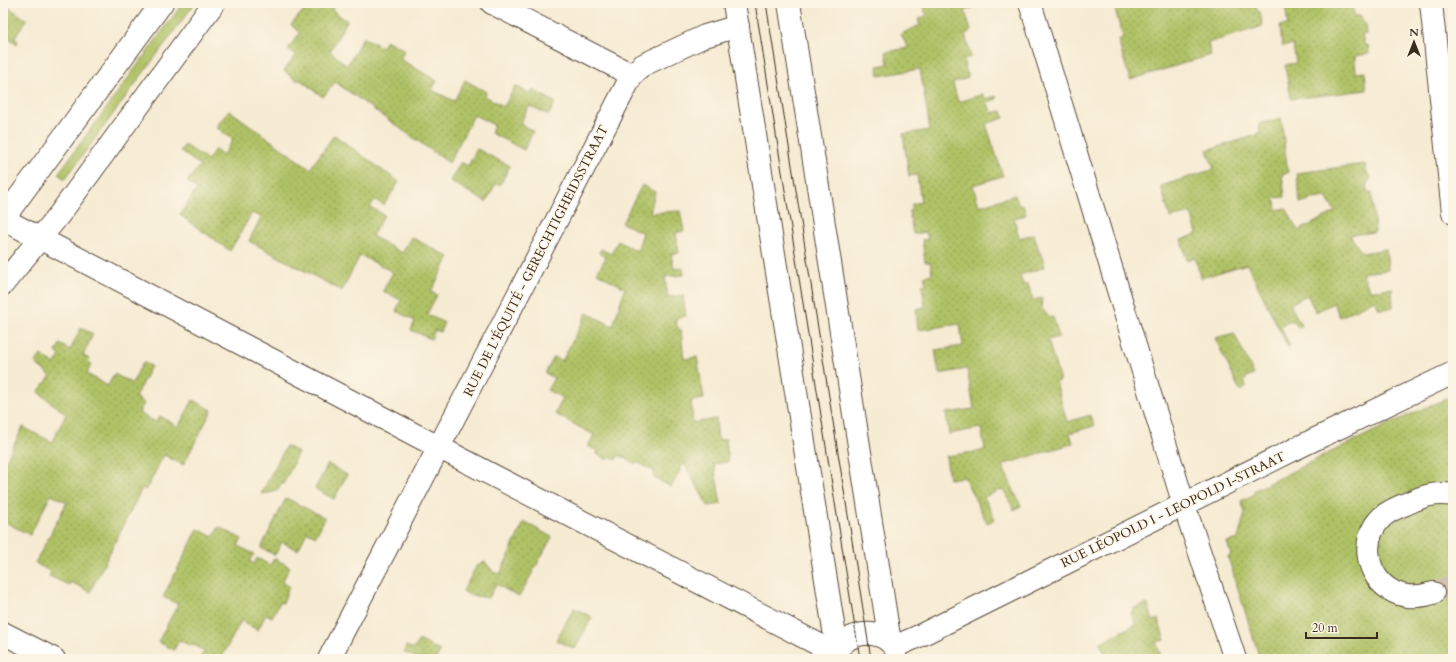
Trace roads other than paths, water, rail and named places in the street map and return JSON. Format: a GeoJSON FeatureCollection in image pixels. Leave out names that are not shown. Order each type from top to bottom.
{"type":"FeatureCollection","features":[{"type":"Feature","properties":{"kind":"street"},"geometry":{"type":"LineString","coordinates":[[162,3],[3,219],[439,448],[836,653]]}},
{"type":"Feature","properties":{"kind":"street"},"geometry":{"type":"LineString","coordinates":[[3,284],[59,215],[214,3]]}},
{"type":"Feature","properties":{"kind":"street"},"geometry":{"type":"LineString","coordinates":[[492,3],[632,75],[643,65],[705,36],[738,26]]}},
{"type":"Feature","properties":{"kind":"street"},"geometry":{"type":"LineString","coordinates":[[734,3],[834,630],[836,653]]}},
{"type":"Feature","properties":{"kind":"street"},"geometry":{"type":"LineString","coordinates":[[789,3],[894,649]]}},
{"type":"Feature","properties":{"kind":"street"},"geometry":{"type":"LineString","coordinates":[[1030,3],[1184,505],[1235,659]]}},
{"type":"Feature","properties":{"kind":"street"},"geometry":{"type":"LineString","coordinates":[[1430,3],[1453,213]]}},
{"type":"Feature","properties":{"kind":"street","name":"RUE DE L'ÉQUITÉ - GERECHTIGHEIDSSTRAAT"},"geometry":{"type":"LineString","coordinates":[[329,659],[632,75]]}},
{"type":"Feature","properties":{"kind":"street","name":"RUE LÉOPOLD I - LEOPOLD I-STRAAT"},"geometry":{"type":"LineString","coordinates":[[894,649],[1453,373]]}},
{"type":"Feature","properties":{"kind":"street"},"geometry":{"type":"LineString","coordinates":[[1433,593],[1424,596],[1409,596],[1395,592],[1382,584],[1373,572],[1369,558],[1369,543],[1373,529],[1382,517],[1395,509],[1423,496],[1439,493],[1453,495]]}},
{"type":"Feature","properties":{"kind":"street"},"geometry":{"type":"LineString","coordinates":[[3,633],[54,659]]}},
{"type":"Feature","properties":{"kind":"street"},"geometry":{"type":"LineString","coordinates":[[836,653],[847,639],[867,633],[879,635],[894,649]]}},
{"type":"Feature","properties":{"kind":"tunnel"},"geometry":{"type":"LineString","coordinates":[[1433,593],[1453,585]]}},
{"type":"Feature","properties":{"kind":"tram line"},"geometry":{"type":"LineString","coordinates":[[755,3],[860,659]]}},
{"type":"Feature","properties":{"kind":"tram line"},"geometry":{"type":"LineString","coordinates":[[766,3],[871,659]]}}]}
